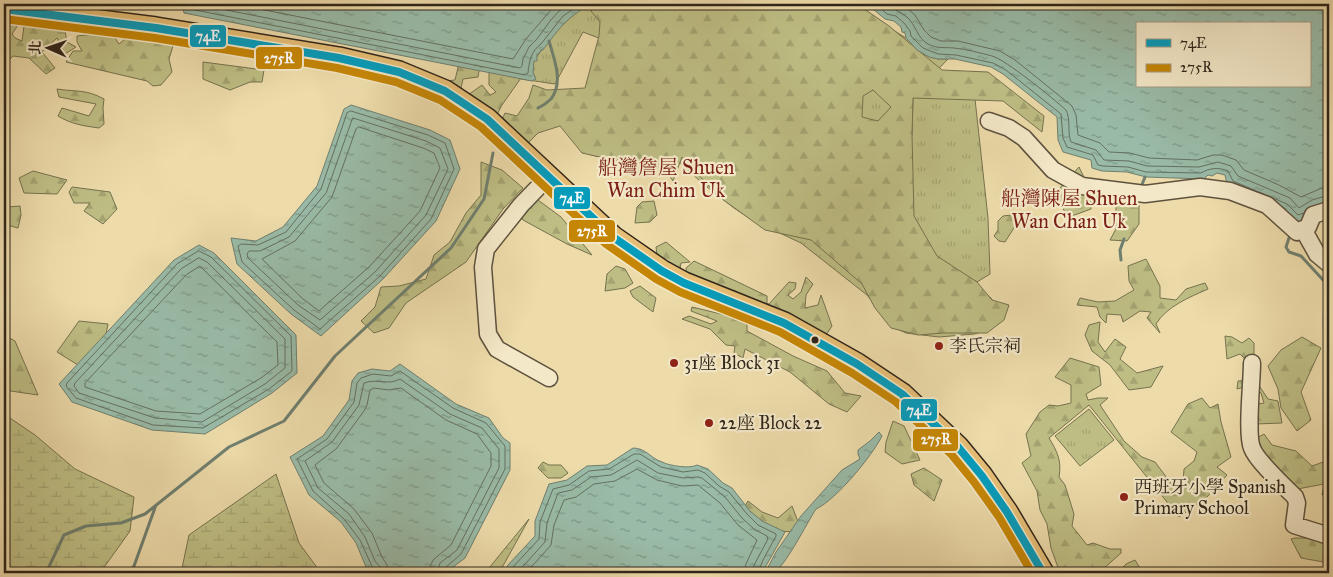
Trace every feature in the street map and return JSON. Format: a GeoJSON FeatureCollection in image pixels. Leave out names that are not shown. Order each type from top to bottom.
{"type":"FeatureCollection","features":[{"type":"Feature","properties":{"kind":"main road"},"geometry":{"type":"LineString","coordinates":[[4,10],[70,10],[156,28],[339,58],[399,72],[445,91],[487,118],[613,237],[662,271],[684,283],[784,323],[857,364],[902,394],[958,447],[982,476],[1007,512],[1043,573]]}},
{"type":"Feature","properties":{"kind":"street"},"geometry":{"type":"LineString","coordinates":[[990,121],[1009,128],[1024,138],[1053,170],[1082,186],[1144,194],[1200,187],[1230,191],[1267,205],[1295,228],[1317,254],[1329,264]]}},
{"type":"Feature","properties":{"kind":"street"},"geometry":{"type":"LineString","coordinates":[[549,176],[486,248],[483,267],[488,334],[492,342],[497,349],[549,378]]}},
{"type":"Feature","properties":{"kind":"street"},"geometry":{"type":"LineString","coordinates":[[1295,228],[1308,227],[1313,216],[1329,210]]}},
{"type":"Feature","properties":{"kind":"street"},"geometry":{"type":"LineString","coordinates":[[1252,363],[1250,430],[1252,450],[1295,497],[1297,503],[1294,525],[1329,536]]}},
{"type":"Feature","properties":{"kind":"green space"},"geometry":{"type":"Polygon","coordinates":[[[574,4],[851,4],[906,38],[920,52],[938,59],[948,59],[901,108],[912,135],[913,97],[975,99],[988,218],[990,274],[977,282],[955,269],[991,298],[995,305],[988,330],[974,334],[939,337],[906,333],[893,327],[867,295],[801,243],[752,220],[734,208],[702,183],[675,158],[611,159],[591,155],[587,150],[584,95],[604,40],[583,32],[555,84],[521,79],[574,4]]]}},
{"type":"Feature","properties":{"kind":"green space"},"geometry":{"type":"Polygon","coordinates":[[[593,4],[857,4],[889,26],[942,70],[988,72],[1044,116],[1042,132],[1003,101],[913,98],[914,216],[937,256],[977,282],[992,300],[1009,305],[1004,320],[987,333],[918,335],[891,328],[875,308],[862,284],[811,240],[765,230],[718,196],[682,157],[673,181],[664,168],[582,153],[560,126],[538,133],[523,148],[497,131],[505,113],[517,116],[529,98],[533,85],[547,90],[585,88],[599,36],[600,22],[591,11],[593,4]],[[873,90],[863,96],[862,117],[878,121],[891,107],[873,90]]]}},
{"type":"Feature","properties":{"kind":"green space"},"geometry":{"type":"Polygon","coordinates":[[[4,24],[18,25],[12,34],[15,38],[22,41],[24,26],[65,31],[67,42],[76,47],[65,54],[57,38],[42,52],[55,68],[46,74],[29,58],[13,56],[6,63],[4,62],[4,24]]]}},
{"type":"Feature","properties":{"kind":"green space"},"geometry":{"type":"Polygon","coordinates":[[[111,32],[119,44],[130,35],[173,46],[169,59],[172,72],[161,85],[153,86],[147,81],[66,62],[73,51],[82,51],[77,42],[77,36],[111,32]]]}},
{"type":"Feature","properties":{"kind":"green space"},"geometry":{"type":"Polygon","coordinates":[[[203,62],[264,70],[262,82],[250,82],[230,90],[203,79],[203,62]]]}},
{"type":"Feature","properties":{"kind":"green space"},"geometry":{"type":"Polygon","coordinates":[[[459,63],[480,65],[478,77],[463,79],[461,88],[468,95],[482,85],[490,95],[496,92],[489,85],[489,71],[521,78],[502,105],[491,126],[474,126],[450,107],[446,81],[455,80],[459,63]]]}},
{"type":"Feature","properties":{"kind":"green space"},"geometry":{"type":"Polygon","coordinates":[[[57,89],[86,92],[104,99],[104,124],[99,128],[73,123],[58,116],[62,108],[89,116],[96,104],[59,97],[57,89]]]}},
{"type":"Feature","properties":{"kind":"green space"},"geometry":{"type":"Polygon","coordinates":[[[481,162],[502,170],[523,188],[503,209],[466,262],[406,303],[389,328],[374,333],[361,321],[375,307],[381,287],[399,286],[426,279],[434,255],[450,242],[466,213],[481,195],[481,162]]]}},
{"type":"Feature","properties":{"kind":"green space"},"geometry":{"type":"Polygon","coordinates":[[[1079,167],[1091,192],[1091,209],[1069,217],[1055,198],[1060,188],[1079,167]]]}},
{"type":"Feature","properties":{"kind":"green space"},"geometry":{"type":"Polygon","coordinates":[[[33,171],[67,180],[57,194],[24,193],[19,178],[33,171]]]}},
{"type":"Feature","properties":{"kind":"green space"},"geometry":{"type":"Polygon","coordinates":[[[72,187],[110,192],[117,209],[103,224],[84,211],[90,203],[74,203],[69,192],[72,187]]]}},
{"type":"Feature","properties":{"kind":"green space"},"geometry":{"type":"Polygon","coordinates":[[[1116,198],[1139,205],[1139,224],[1127,241],[1110,240],[1116,229],[1116,198]]]}},
{"type":"Feature","properties":{"kind":"green space"},"geometry":{"type":"Polygon","coordinates":[[[538,200],[561,217],[592,255],[523,220],[521,215],[538,200]]]}},
{"type":"Feature","properties":{"kind":"green space"},"geometry":{"type":"Polygon","coordinates":[[[654,201],[657,215],[650,222],[635,223],[637,207],[642,202],[654,201]]]}},
{"type":"Feature","properties":{"kind":"green space"},"geometry":{"type":"Polygon","coordinates":[[[20,206],[21,215],[18,228],[4,224],[4,214],[7,207],[20,206]]]}},
{"type":"Feature","properties":{"kind":"green space"},"geometry":{"type":"Polygon","coordinates":[[[1011,215],[1019,220],[1005,242],[999,241],[994,236],[998,230],[998,221],[1003,216],[1011,215]]]}},
{"type":"Feature","properties":{"kind":"green space"},"geometry":{"type":"Polygon","coordinates":[[[666,242],[690,262],[681,263],[678,280],[658,264],[656,247],[666,242]]]}},
{"type":"Feature","properties":{"kind":"green space"},"geometry":{"type":"Polygon","coordinates":[[[1146,259],[1160,286],[1160,298],[1176,300],[1186,289],[1205,283],[1208,289],[1179,303],[1166,312],[1156,324],[1160,333],[1147,318],[1151,312],[1140,311],[1123,322],[1121,315],[1107,314],[1106,323],[1100,317],[1097,307],[1077,305],[1080,298],[1098,302],[1115,301],[1134,290],[1129,281],[1128,266],[1146,259]]]}},
{"type":"Feature","properties":{"kind":"green space"},"geometry":{"type":"Polygon","coordinates":[[[694,261],[767,296],[767,304],[789,282],[796,283],[795,289],[788,295],[793,299],[801,292],[806,277],[813,284],[806,295],[805,308],[818,305],[821,295],[832,326],[826,335],[687,280],[686,268],[694,261]]]}},
{"type":"Feature","properties":{"kind":"green space"},"geometry":{"type":"Polygon","coordinates":[[[616,266],[625,269],[633,283],[625,288],[605,291],[607,274],[616,266]]]}},
{"type":"Feature","properties":{"kind":"green space"},"geometry":{"type":"Polygon","coordinates":[[[640,286],[656,298],[653,312],[633,297],[630,291],[640,286]]]}},
{"type":"Feature","properties":{"kind":"green space"},"geometry":{"type":"Polygon","coordinates":[[[692,307],[725,315],[747,324],[747,331],[793,356],[827,371],[845,393],[861,396],[847,412],[829,404],[790,372],[745,349],[743,358],[734,353],[735,346],[726,345],[710,329],[682,319],[689,316],[711,324],[717,321],[691,311],[692,307]]]}},
{"type":"Feature","properties":{"kind":"green space"},"geometry":{"type":"Polygon","coordinates":[[[79,321],[108,324],[103,350],[86,370],[57,352],[79,321]]]}},
{"type":"Feature","properties":{"kind":"green space"},"geometry":{"type":"Polygon","coordinates":[[[1100,322],[1098,342],[1105,352],[1115,339],[1126,347],[1120,359],[1137,373],[1163,366],[1151,387],[1129,390],[1110,365],[1092,351],[1085,335],[1089,325],[1100,322]]]}},
{"type":"Feature","properties":{"kind":"green space"},"geometry":{"type":"Polygon","coordinates":[[[4,335],[15,341],[38,395],[4,390],[4,335]]]}},
{"type":"Feature","properties":{"kind":"green space"},"geometry":{"type":"Polygon","coordinates":[[[1225,336],[1232,337],[1242,343],[1249,338],[1254,343],[1254,360],[1247,361],[1240,354],[1227,359],[1225,336]]]}},
{"type":"Feature","properties":{"kind":"green space"},"geometry":{"type":"Polygon","coordinates":[[[1302,337],[1321,348],[1301,392],[1311,420],[1297,431],[1281,408],[1278,389],[1268,366],[1281,350],[1302,337]]]}},
{"type":"Feature","properties":{"kind":"green space"},"geometry":{"type":"Polygon","coordinates":[[[1070,358],[1099,367],[1101,385],[1086,394],[1088,400],[1108,398],[1100,405],[1124,441],[1142,457],[1155,462],[1173,486],[1183,483],[1184,469],[1194,461],[1197,452],[1171,432],[1188,404],[1202,398],[1210,408],[1218,404],[1231,457],[1217,467],[1227,475],[1206,498],[1179,517],[1089,405],[1049,438],[1058,456],[1060,466],[1059,477],[1065,485],[1074,514],[1072,526],[1087,545],[1093,543],[1110,549],[1121,549],[1121,553],[1102,570],[1119,572],[1126,564],[1135,560],[1143,573],[1060,573],[1051,548],[1047,524],[1040,510],[1037,491],[1022,463],[1031,456],[1026,434],[1040,412],[1049,405],[1058,406],[1071,403],[1071,385],[1055,377],[1070,358]]]}},
{"type":"Feature","properties":{"kind":"green space"},"geometry":{"type":"Polygon","coordinates":[[[1250,380],[1258,384],[1268,399],[1278,401],[1282,423],[1256,424],[1251,400],[1258,404],[1264,403],[1261,393],[1252,385],[1237,389],[1238,381],[1250,380]]]}},
{"type":"Feature","properties":{"kind":"green space"},"geometry":{"type":"Polygon","coordinates":[[[1089,409],[1114,440],[1080,466],[1055,436],[1089,409]]]}},
{"type":"Feature","properties":{"kind":"green space"},"geometry":{"type":"Polygon","coordinates":[[[4,414],[35,435],[75,469],[134,497],[130,531],[100,573],[4,573],[4,414]]]}},
{"type":"Feature","properties":{"kind":"green space"},"geometry":{"type":"Polygon","coordinates":[[[893,421],[904,426],[920,460],[902,464],[885,452],[886,442],[893,421]]]}},
{"type":"Feature","properties":{"kind":"green space"},"geometry":{"type":"Polygon","coordinates":[[[1264,434],[1272,445],[1296,451],[1312,466],[1329,460],[1329,491],[1322,495],[1324,484],[1287,491],[1254,452],[1257,438],[1264,434]]]}},
{"type":"Feature","properties":{"kind":"green space"},"geometry":{"type":"Polygon","coordinates":[[[543,462],[549,465],[561,465],[568,473],[561,478],[548,478],[538,468],[543,462]]]}},
{"type":"Feature","properties":{"kind":"green space"},"geometry":{"type":"Polygon","coordinates":[[[924,468],[942,480],[934,501],[914,485],[911,474],[924,468]]]}},
{"type":"Feature","properties":{"kind":"green space"},"geometry":{"type":"Polygon","coordinates":[[[276,474],[299,543],[321,573],[181,573],[189,535],[276,474]]]}},
{"type":"Feature","properties":{"kind":"green space"},"geometry":{"type":"Polygon","coordinates":[[[748,501],[762,512],[778,518],[792,506],[800,527],[793,532],[766,530],[743,509],[748,501]]]}},
{"type":"Feature","properties":{"kind":"green space"},"geometry":{"type":"Polygon","coordinates":[[[529,519],[499,573],[485,573],[529,519]]]}},
{"type":"Feature","properties":{"kind":"green space"},"geometry":{"type":"Polygon","coordinates":[[[1311,538],[1329,545],[1329,563],[1301,558],[1291,539],[1311,538]]]}},
{"type":"Feature","properties":{"kind":"water"},"geometry":{"type":"Polygon","coordinates":[[[182,4],[590,4],[569,19],[543,50],[537,54],[537,61],[534,61],[533,72],[536,79],[532,81],[184,13],[182,4]]]}},
{"type":"Feature","properties":{"kind":"water"},"geometry":{"type":"Polygon","coordinates":[[[867,4],[1329,4],[1329,206],[1316,210],[1299,222],[1290,216],[1285,208],[1227,184],[1225,175],[1217,173],[1212,176],[1208,175],[1204,179],[1146,177],[1127,172],[1102,171],[1092,168],[1091,160],[1063,152],[1058,140],[1057,117],[1003,74],[991,67],[955,59],[929,57],[917,50],[906,38],[901,27],[894,21],[885,19],[867,4]]]}},
{"type":"Feature","properties":{"kind":"water"},"geometry":{"type":"Polygon","coordinates":[[[351,105],[430,130],[450,140],[460,169],[436,221],[383,279],[321,336],[291,314],[237,264],[231,238],[256,241],[283,227],[317,186],[344,109],[351,105]]]}},
{"type":"Feature","properties":{"kind":"water"},"geometry":{"type":"Polygon","coordinates":[[[199,245],[214,253],[296,335],[297,373],[272,393],[205,434],[152,430],[72,402],[59,384],[174,260],[199,245]]]}},
{"type":"Feature","properties":{"kind":"water"},"geometry":{"type":"Polygon","coordinates":[[[400,364],[456,404],[489,418],[503,438],[510,443],[510,470],[465,558],[445,573],[371,573],[366,567],[356,543],[341,522],[309,495],[290,457],[323,436],[349,400],[352,381],[358,373],[372,369],[390,371],[400,364]]]}},
{"type":"Feature","properties":{"kind":"water"},"geometry":{"type":"Polygon","coordinates":[[[879,432],[882,436],[870,455],[853,477],[833,497],[816,509],[796,544],[778,570],[773,573],[765,573],[776,552],[801,516],[842,470],[860,459],[858,450],[879,432]]]}},
{"type":"Feature","properties":{"kind":"water"},"geometry":{"type":"Polygon","coordinates":[[[633,448],[637,448],[670,465],[685,467],[697,465],[708,469],[723,483],[732,488],[750,511],[762,521],[785,532],[762,573],[505,573],[508,565],[535,536],[535,521],[549,484],[567,480],[587,466],[607,465],[633,448]]]}},
{"type":"Feature","properties":{"kind":"waterway"},"geometry":{"type":"LineString","coordinates":[[538,108],[551,99],[557,85],[557,70],[549,41]]}},
{"type":"Feature","properties":{"kind":"waterway"},"geometry":{"type":"LineString","coordinates":[[46,573],[64,535],[86,526],[121,523],[145,514],[229,447],[284,421],[335,356],[451,248],[484,199],[493,153]]}},
{"type":"Feature","properties":{"kind":"waterway"},"geometry":{"type":"LineString","coordinates":[[1141,187],[1145,177]]}},
{"type":"Feature","properties":{"kind":"waterway"},"geometry":{"type":"LineString","coordinates":[[1291,232],[1286,247],[1289,252],[1301,256],[1327,285],[1324,322],[1329,358]]}},
{"type":"Feature","properties":{"kind":"waterway"},"geometry":{"type":"LineString","coordinates":[[1121,260],[1120,250],[1124,239]]}},
{"type":"Feature","properties":{"kind":"waterway"},"geometry":{"type":"LineString","coordinates":[[134,573],[134,566],[156,505]]}},
{"type":"Feature","properties":{"kind":"waterway"},"geometry":{"type":"LineString","coordinates":[[128,573],[134,566]]}},
{"type":"Feature","properties":{"kind":"transit line","name":"74E"},"geometry":{"type":"LineString","coordinates":[[4,9],[156,28],[339,58],[399,72],[445,91],[487,119],[613,237],[662,271],[684,283],[784,323],[857,364],[902,394],[958,447],[982,476],[1007,512],[1043,573]]}},
{"type":"Feature","properties":{"kind":"transit line","name":"275R"},"geometry":{"type":"LineString","coordinates":[[4,19],[155,38],[337,68],[396,82],[440,100],[481,127],[606,244],[656,279],[680,292],[780,332],[852,373],[896,402],[951,454],[974,482],[999,517],[1032,573]]}},
{"type":"Feature","properties":{"kind":"place","name":"李氏宗祠"},"geometry":{"type":"Point","coordinates":[939,346]}},
{"type":"Feature","properties":{"kind":"place","name":"31座 Block 31"},"geometry":{"type":"Point","coordinates":[674,363]}},
{"type":"Feature","properties":{"kind":"place","name":"22座 Block 22"},"geometry":{"type":"Point","coordinates":[709,423]}},
{"type":"Feature","properties":{"kind":"place","name":"西班牙小學 Spanish Primary School"},"geometry":{"type":"Point","coordinates":[1124,497]}},
{"type":"Feature","properties":{"kind":"district","name":"船灣詹屋 Shuen Wan Chim Uk"},"geometry":{"type":"Point","coordinates":[666,178]}},
{"type":"Feature","properties":{"kind":"district","name":"船灣陳屋 Shuen Wan Chan Uk"},"geometry":{"type":"Point","coordinates":[1069,210]}}]}
